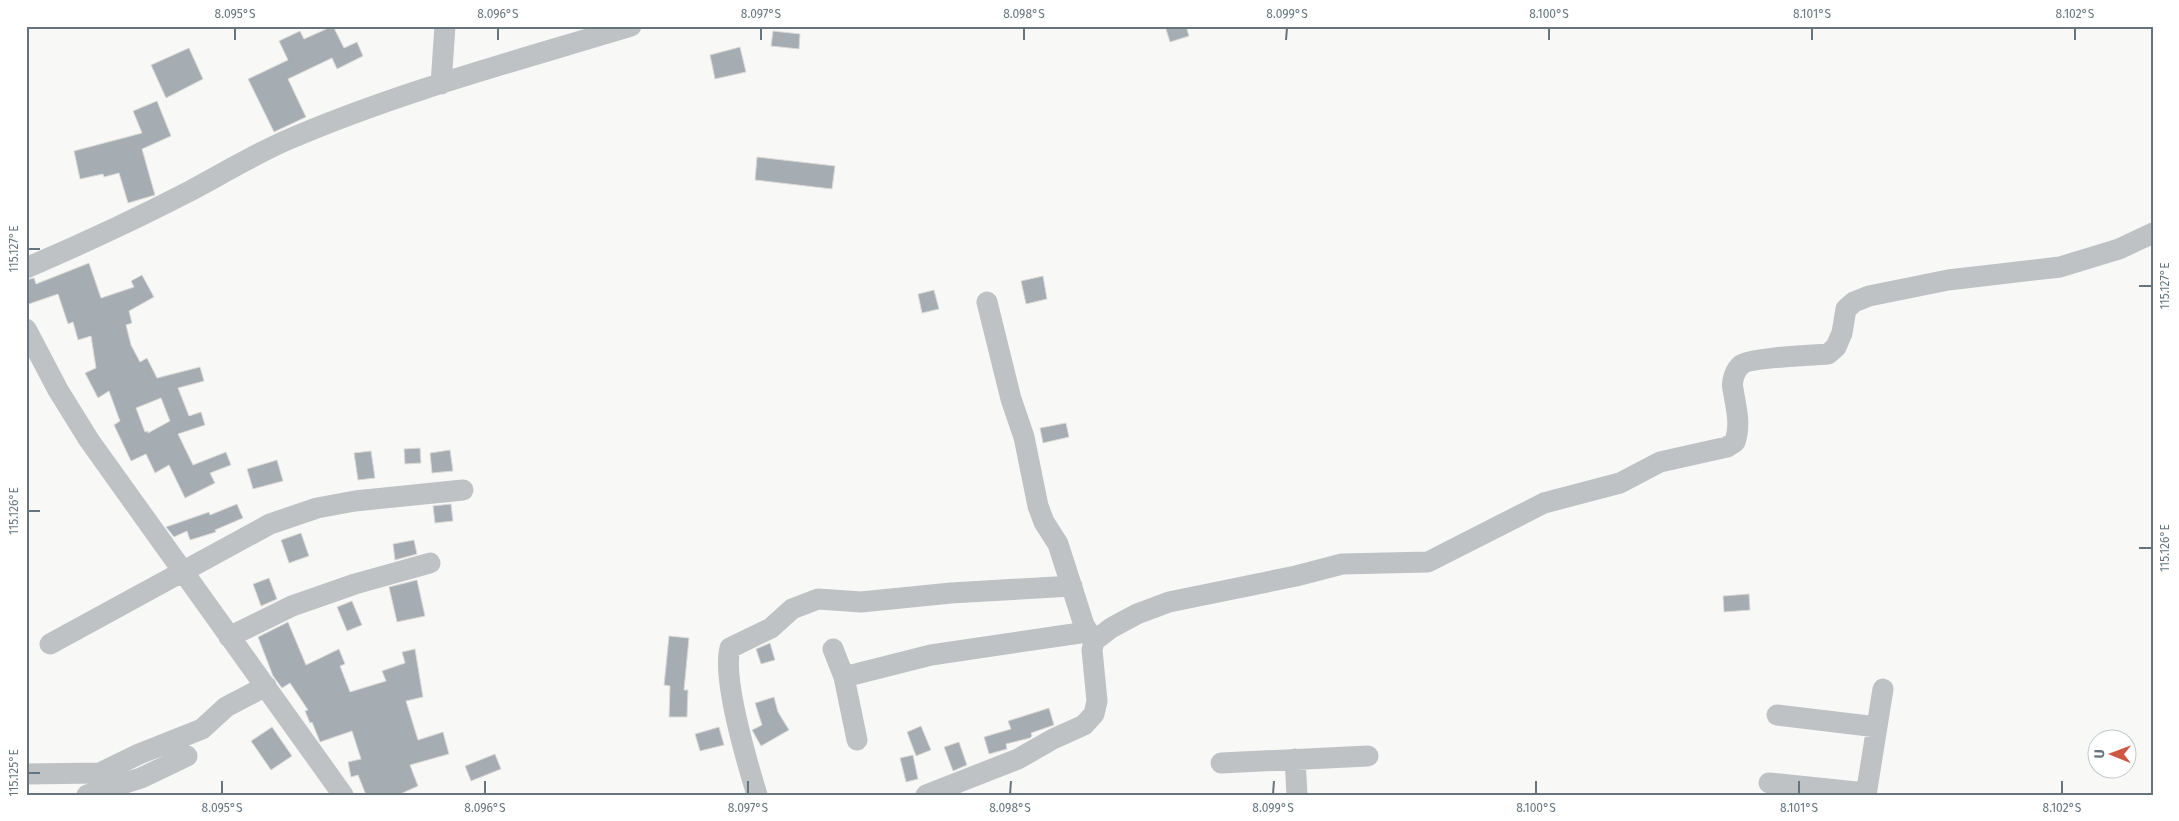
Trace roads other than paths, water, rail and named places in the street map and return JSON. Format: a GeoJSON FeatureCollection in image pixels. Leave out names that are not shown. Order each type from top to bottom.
{"type":"FeatureCollection","features":[{"type":"Feature","properties":{"kind":"street"},"geometry":{"type":"LineString","coordinates":[[441,84],[445,26]]}},
{"type":"Feature","properties":{"kind":"street"},"geometry":{"type":"LineString","coordinates":[[26,268],[98,237],[191,190],[240,162],[286,140],[345,117],[441,84],[631,26]]}},
{"type":"Feature","properties":{"kind":"street"},"geometry":{"type":"LineString","coordinates":[[844,676],[931,655],[1090,636],[1111,628],[1137,614],[1169,602],[1288,578],[1342,564],[1428,562],[1544,503],[1620,483],[1660,462],[1727,447],[1735,442],[1738,431],[1732,386],[1734,374],[1741,364],[1754,360],[1828,354],[1836,346],[1842,332],[1846,309],[1854,302],[1869,296],[1948,280],[2068,266],[2119,249],[2153,233]]}},
{"type":"Feature","properties":{"kind":"street"},"geometry":{"type":"LineString","coordinates":[[926,795],[1018,759],[1053,739],[1084,725],[1094,714],[1097,701],[1090,636],[1058,544],[1044,522],[1038,506],[1024,437],[1011,399],[987,302]]}},
{"type":"Feature","properties":{"kind":"street"},"geometry":{"type":"LineString","coordinates":[[26,329],[74,417],[343,795]]}},
{"type":"Feature","properties":{"kind":"street"},"geometry":{"type":"LineString","coordinates":[[50,644],[270,524],[317,508],[355,501],[463,490]]}},
{"type":"Feature","properties":{"kind":"street"},"geometry":{"type":"LineString","coordinates":[[230,637],[292,606],[355,584],[430,563]]}},
{"type":"Feature","properties":{"kind":"street"},"geometry":{"type":"LineString","coordinates":[[757,795],[740,734],[727,659],[730,648],[771,628],[792,609],[818,599],[861,602],[951,593],[1072,586]]}},
{"type":"Feature","properties":{"kind":"street"},"geometry":{"type":"LineString","coordinates":[[833,649],[844,676],[857,740]]}},
{"type":"Feature","properties":{"kind":"street"},"geometry":{"type":"LineString","coordinates":[[26,774],[100,773],[139,754],[202,729],[226,707],[266,686]]}},
{"type":"Feature","properties":{"kind":"street"},"geometry":{"type":"LineString","coordinates":[[1769,783],[1866,794],[1882,689]]}},
{"type":"Feature","properties":{"kind":"street"},"geometry":{"type":"LineString","coordinates":[[1777,715],[1877,727]]}},
{"type":"Feature","properties":{"kind":"street"},"geometry":{"type":"LineString","coordinates":[[139,754],[143,786]]}},
{"type":"Feature","properties":{"kind":"street"},"geometry":{"type":"LineString","coordinates":[[87,795],[143,786],[187,756]]}},
{"type":"Feature","properties":{"kind":"street"},"geometry":{"type":"LineString","coordinates":[[1221,763],[1368,756]]}},
{"type":"Feature","properties":{"kind":"street"},"geometry":{"type":"LineString","coordinates":[[1296,758],[1298,795]]}}]}
